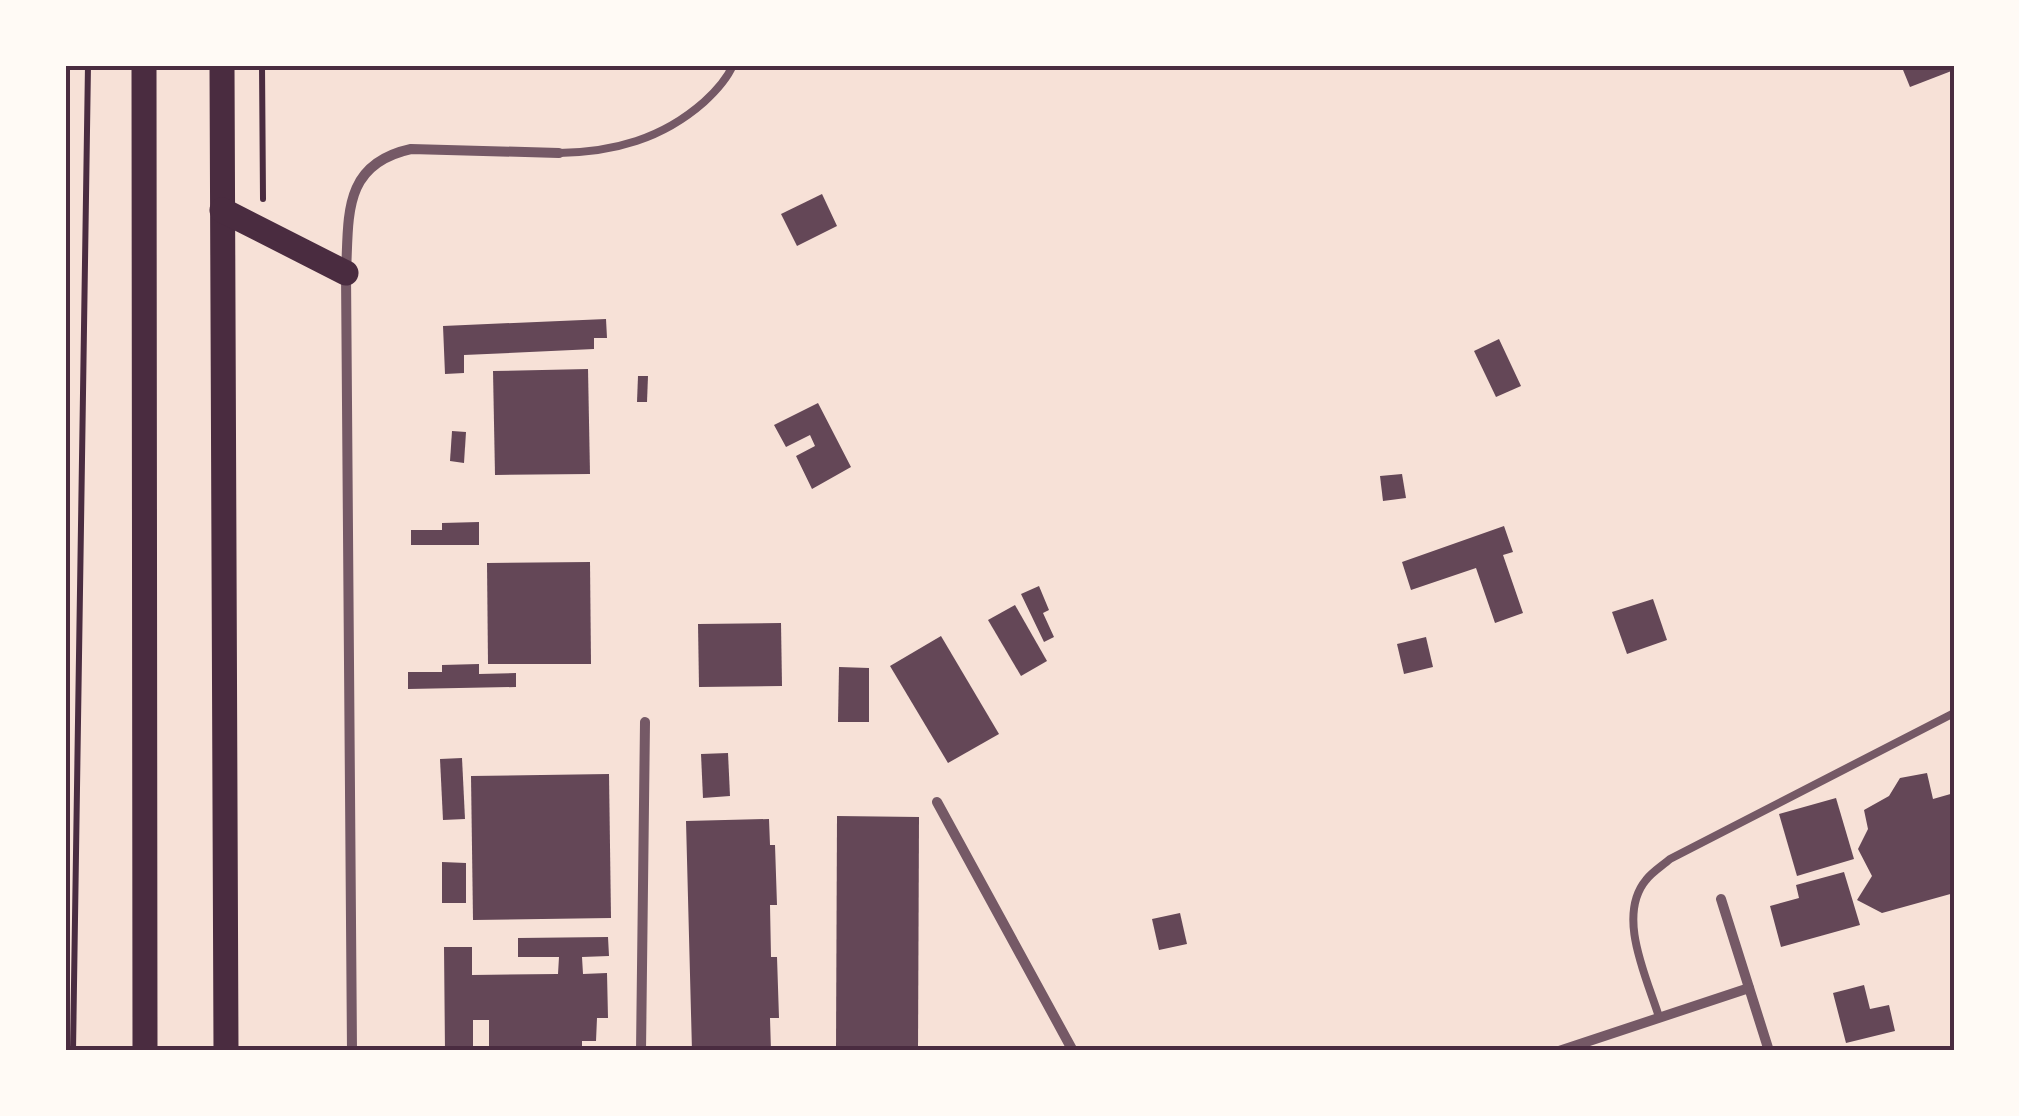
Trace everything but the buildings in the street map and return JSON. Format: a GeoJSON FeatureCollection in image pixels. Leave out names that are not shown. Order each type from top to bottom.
{"type":"FeatureCollection","features":[{"type":"Feature","properties":{"kind":"main road"},"geometry":{"type":"LineString","coordinates":[[144,65],[145,1051]]}},
{"type":"Feature","properties":{"kind":"main road"},"geometry":{"type":"LineString","coordinates":[[222,65],[226,1051]]}},
{"type":"Feature","properties":{"kind":"main road"},"geometry":{"type":"LineString","coordinates":[[222,210],[346,272]]}},
{"type":"Feature","properties":{"kind":"street"},"geometry":{"type":"LineString","coordinates":[[352,1051],[346,272],[351,201],[366,170],[394,152],[410,149],[559,153]]}},
{"type":"Feature","properties":{"kind":"street"},"geometry":{"type":"LineString","coordinates":[[641,1051],[645,722]]}},
{"type":"Feature","properties":{"kind":"street"},"geometry":{"type":"LineString","coordinates":[[938,802],[1073,1051]]}},
{"type":"Feature","properties":{"kind":"street"},"geometry":{"type":"LineString","coordinates":[[1721,899],[1770,1051]]}},
{"type":"Feature","properties":{"kind":"street"},"geometry":{"type":"LineString","coordinates":[[1559,1051],[1749,988]]}},
{"type":"Feature","properties":{"kind":"lane"},"geometry":{"type":"LineString","coordinates":[[559,153],[617,148],[669,127],[712,94],[733,65]]}},
{"type":"Feature","properties":{"kind":"lane"},"geometry":{"type":"LineString","coordinates":[[1660,1018],[1632,922],[1638,892],[1646,879],[1670,859],[1954,713]]}},
{"type":"Feature","properties":{"kind":"path"},"geometry":{"type":"LineString","coordinates":[[73,1051],[88,65]]}},
{"type":"Feature","properties":{"kind":"path"},"geometry":{"type":"LineString","coordinates":[[262,65],[263,230]]}}]}
